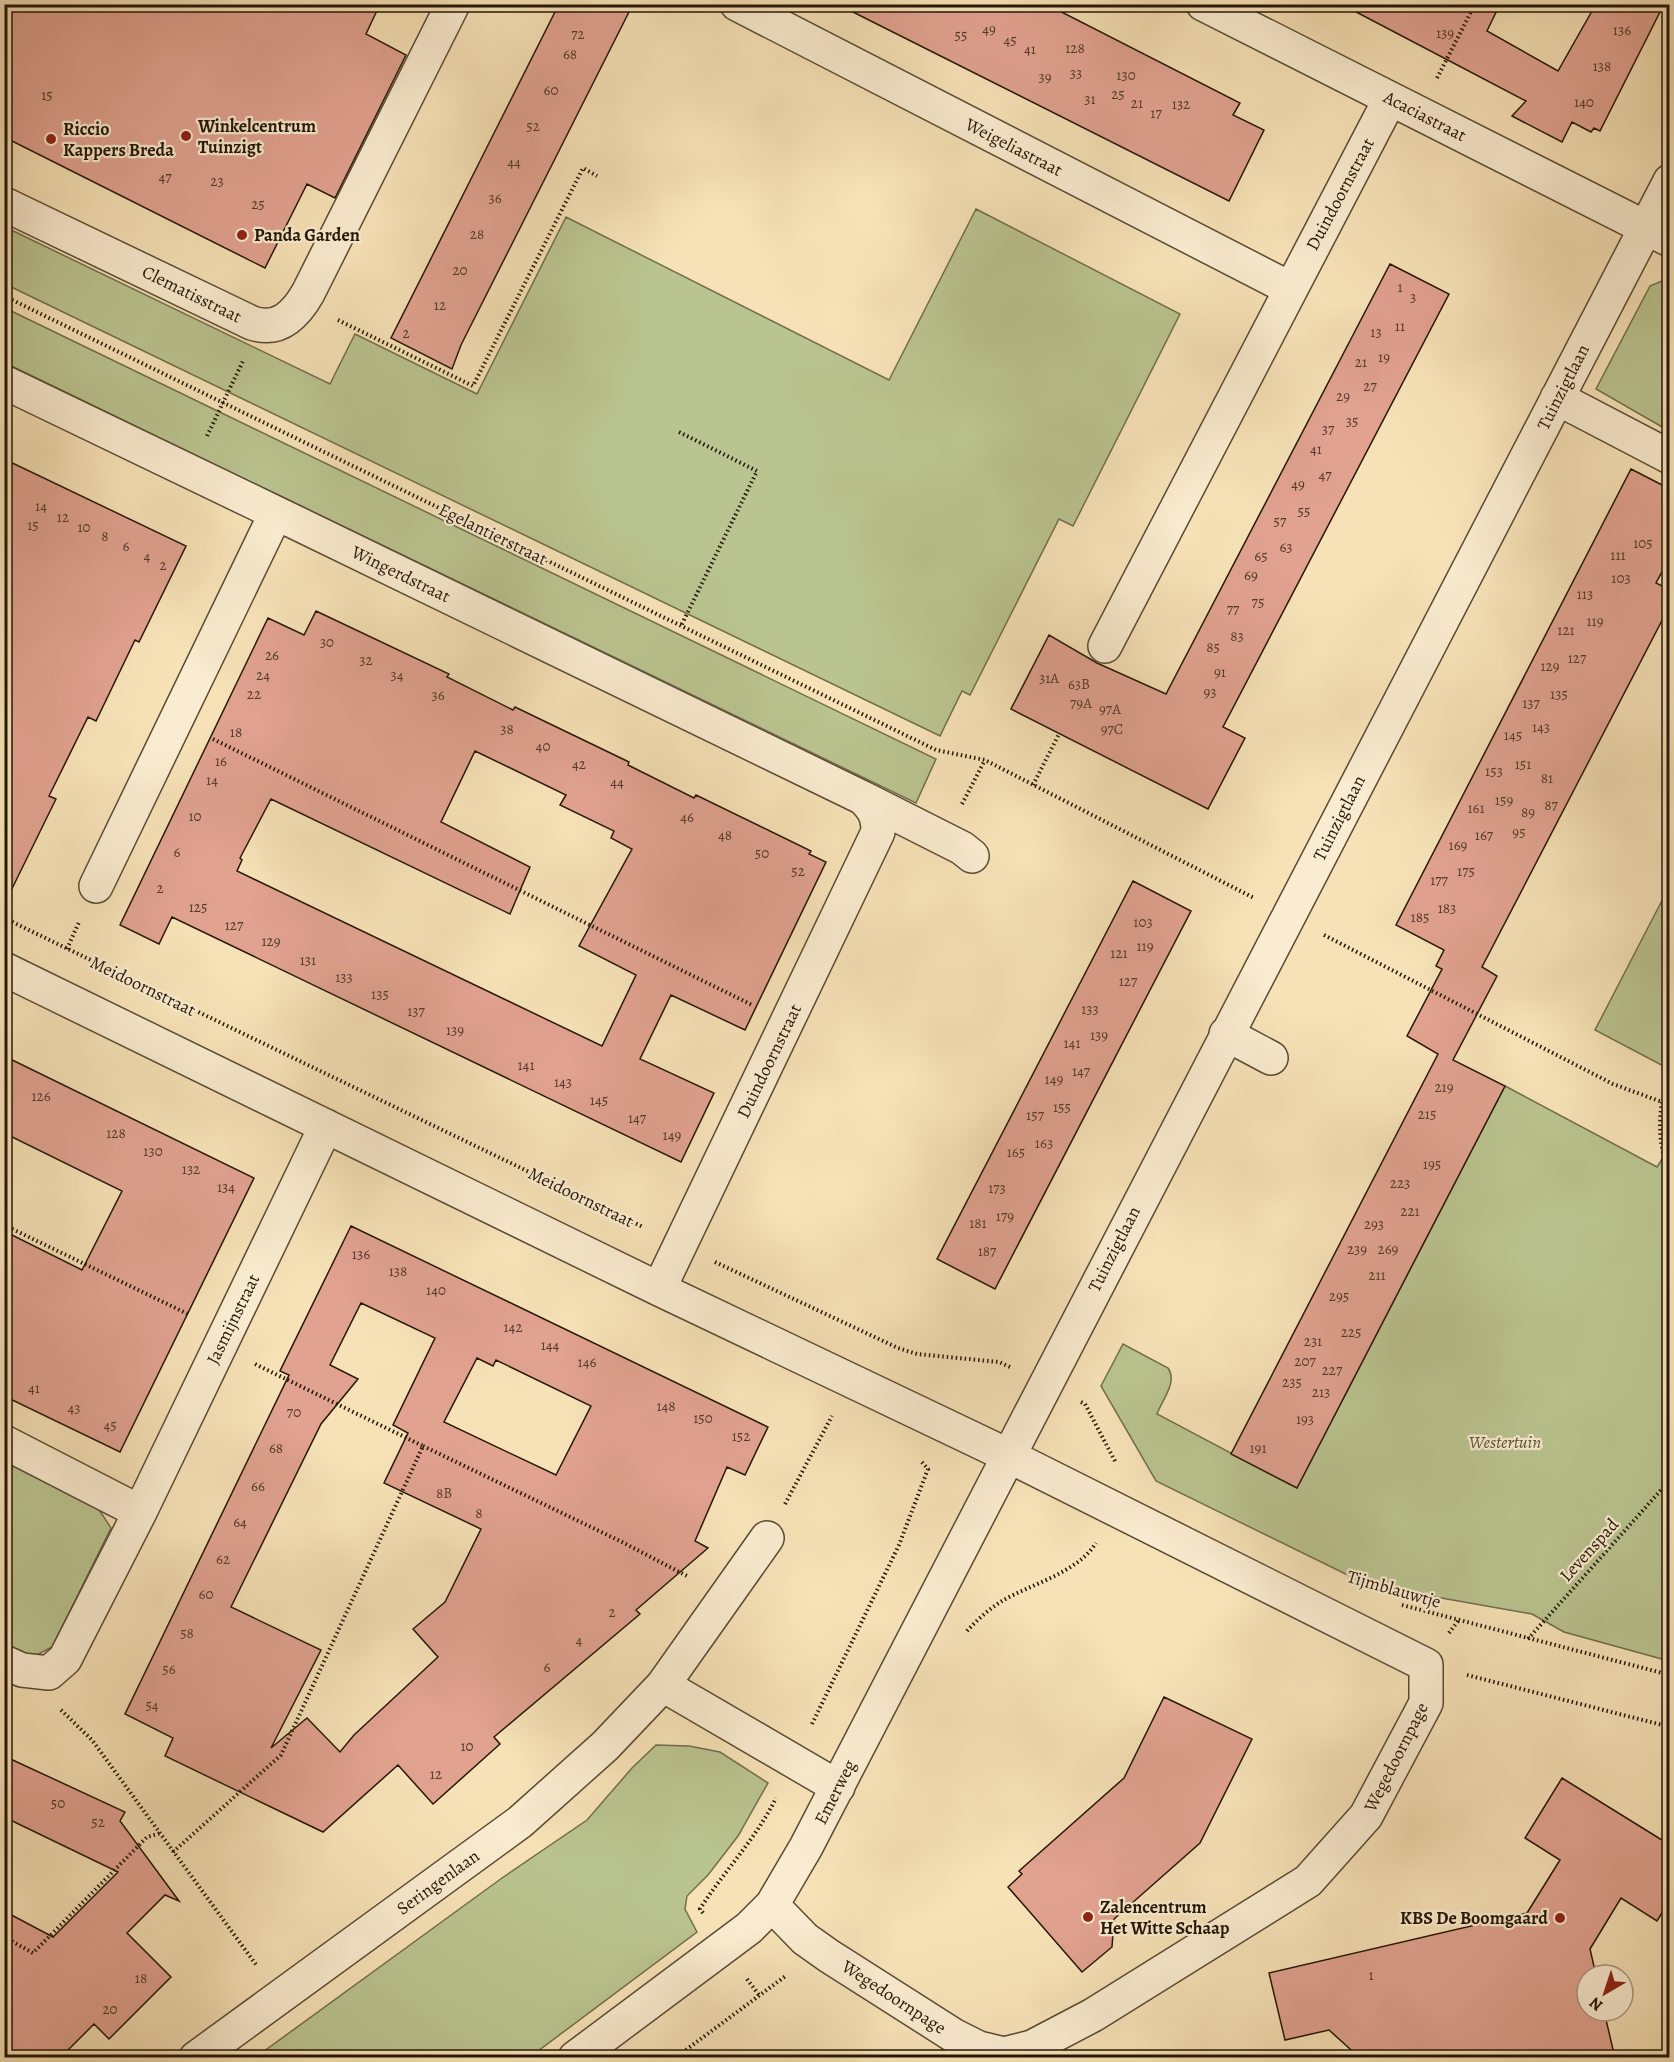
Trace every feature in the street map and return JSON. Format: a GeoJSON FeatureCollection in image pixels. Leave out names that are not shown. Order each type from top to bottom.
{"type":"FeatureCollection","features":[{"type":"Feature","properties":{"kind":"street","name":"Clematisstraat"},"geometry":{"type":"LineString","coordinates":[[4,204],[260,326],[281,323],[297,312],[303,302],[453,4]]}},
{"type":"Feature","properties":{"kind":"street","name":"Weigeliastraat"},"geometry":{"type":"LineString","coordinates":[[737,4],[1290,289]]}},
{"type":"Feature","properties":{"kind":"street","name":"Acaciastraat"},"geometry":{"type":"LineString","coordinates":[[1206,5],[1658,234]]}},
{"type":"Feature","properties":{"kind":"street","name":"Duindoornstraat"},"geometry":{"type":"LineString","coordinates":[[1105,646],[1390,99]]}},
{"type":"Feature","properties":{"kind":"street","name":"Tuinzigtlaan"},"geometry":{"type":"LineString","coordinates":[[1007,1455],[1557,398],[1658,234],[1670,181]]}},
{"type":"Feature","properties":{"kind":"street"},"geometry":{"type":"LineString","coordinates":[[4,382],[276,513],[96,886]]}},
{"type":"Feature","properties":{"kind":"street"},"geometry":{"type":"LineString","coordinates":[[1557,398],[1670,457]]}},
{"type":"Feature","properties":{"kind":"street","name":"Wingerdstraat"},"geometry":{"type":"LineString","coordinates":[[276,513],[862,798],[944,839],[972,856]]}},
{"type":"Feature","properties":{"kind":"street","name":"Duindoornstraat"},"geometry":{"type":"LineString","coordinates":[[659,1289],[878,832],[878,819],[872,807],[862,798]]}},
{"type":"Feature","properties":{"kind":"street"},"geometry":{"type":"LineString","coordinates":[[4,969],[659,1289],[1007,1455],[1121,1496],[1426,1665]]}},
{"type":"Feature","properties":{"kind":"street"},"geometry":{"type":"LineString","coordinates":[[1226,1034],[1271,1058]]}},
{"type":"Feature","properties":{"kind":"street","name":"Jasmijnstraat"},"geometry":{"type":"LineString","coordinates":[[13,1666],[49,1673],[65,1659],[140,1512],[326,1126]]}},
{"type":"Feature","properties":{"kind":"street"},"geometry":{"type":"LineString","coordinates":[[4,1442],[140,1512]]}},
{"type":"Feature","properties":{"kind":"street","name":"Emerweg"},"geometry":{"type":"LineString","coordinates":[[575,2058],[749,1928],[772,1905],[838,1787],[1007,1455]]}},
{"type":"Feature","properties":{"kind":"street","name":"Seringenlaan"},"geometry":{"type":"LineString","coordinates":[[196,2058],[520,1822],[605,1746],[663,1685],[767,1538]]}},
{"type":"Feature","properties":{"kind":"street","name":"Wegedoornpage"},"geometry":{"type":"LineString","coordinates":[[772,1905],[806,1939],[953,2035],[979,2048],[1004,2054],[1032,2047],[1093,2015],[1308,1881],[1366,1816],[1426,1703],[1426,1665]]}},
{"type":"Feature","properties":{"kind":"street"},"geometry":{"type":"LineString","coordinates":[[663,1685],[838,1787]]}},
{"type":"Feature","properties":{"kind":"path"},"geometry":{"type":"LineString","coordinates":[[1419,113],[1475,4]]}},
{"type":"Feature","properties":{"kind":"path"},"geometry":{"type":"LineString","coordinates":[[303,302],[473,386],[583,168],[597,176]]}},
{"type":"Feature","properties":{"kind":"path","name":"Egelantierstraat"},"geometry":{"type":"LineString","coordinates":[[4,296],[936,750],[985,760],[944,839]]}},
{"type":"Feature","properties":{"kind":"path"},"geometry":{"type":"LineString","coordinates":[[190,471],[260,326]]}},
{"type":"Feature","properties":{"kind":"path"},"geometry":{"type":"LineString","coordinates":[[679,432],[757,471],[681,626]]}},
{"type":"Feature","properties":{"kind":"path"},"geometry":{"type":"LineString","coordinates":[[176,721],[788,1022]]}},
{"type":"Feature","properties":{"kind":"path"},"geometry":{"type":"LineString","coordinates":[[1033,785],[1059,734]]}},
{"type":"Feature","properties":{"kind":"path","name":"Meidoornstraat"},"geometry":{"type":"LineString","coordinates":[[4,918],[898,1348],[917,1354],[999,1362],[1085,1404],[1121,1496]]}},
{"type":"Feature","properties":{"kind":"path"},"geometry":{"type":"LineString","coordinates":[[1670,1098],[1662,1102],[1659,1120],[1663,1158],[1670,1175]]}},
{"type":"Feature","properties":{"kind":"path"},"geometry":{"type":"LineString","coordinates":[[4,1225],[423,1446],[622,1542],[725,1597]]}},
{"type":"Feature","properties":{"kind":"path"},"geometry":{"type":"LineString","coordinates":[[767,1538],[835,1410]]}},
{"type":"Feature","properties":{"kind":"path"},"geometry":{"type":"LineString","coordinates":[[173,1852],[281,1755],[423,1446]]}},
{"type":"Feature","properties":{"kind":"path"},"geometry":{"type":"LineString","coordinates":[[759,1995],[723,1948],[700,1909],[739,1859],[774,1803],[899,1545],[928,1469],[915,1453]]}},
{"type":"Feature","properties":{"kind":"path","name":"Levenspad"},"geometry":{"type":"LineString","coordinates":[[1528,1639],[1670,1480]]}},
{"type":"Feature","properties":{"kind":"path"},"geometry":{"type":"LineString","coordinates":[[963,1636],[978,1620],[1002,1601],[1080,1559],[1094,1546],[1121,1496]]}},
{"type":"Feature","properties":{"kind":"path","name":"Tijmblauwtje"},"geometry":{"type":"LineString","coordinates":[[1391,1602],[1670,1675]]}},
{"type":"Feature","properties":{"kind":"path"},"geometry":{"type":"LineString","coordinates":[[1426,1665],[1670,1727]]}},
{"type":"Feature","properties":{"kind":"path"},"geometry":{"type":"LineString","coordinates":[[13,1666],[92,1740],[281,1998]]}},
{"type":"Feature","properties":{"kind":"path"},"geometry":{"type":"LineString","coordinates":[[4,1937],[33,1953],[147,1837],[161,1833]]}},
{"type":"Feature","properties":{"kind":"path"},"geometry":{"type":"LineString","coordinates":[[675,2058],[788,1973],[806,1939]]}},
{"type":"Feature","properties":{"kind":"green space"},"geometry":{"type":"Polygon","coordinates":[[[976,209],[1180,314],[1073,526],[1059,519],[970,695],[962,691],[940,736],[5,284],[5,227],[330,384],[355,334],[477,394],[566,217],[889,380],[976,209]]]}},
{"type":"Feature","properties":{"kind":"green space"},"geometry":{"type":"Polygon","coordinates":[[[1669,281],[1669,431],[1596,389],[1650,286],[1669,281]]]}},
{"type":"Feature","properties":{"kind":"green space"},"geometry":{"type":"Polygon","coordinates":[[[5,308],[936,759],[916,803],[5,363],[5,308]]]}},
{"type":"Feature","properties":{"kind":"green space"},"geometry":{"type":"Polygon","coordinates":[[[1669,887],[1669,1069],[1595,1030],[1669,887]]]}},
{"type":"Feature","properties":{"kind":"green space","name":"Westertuin"},"geometry":{"type":"Polygon","coordinates":[[[1505,1086],[1657,1167],[1669,1148],[1669,1661],[1564,1632],[1532,1614],[1368,1585],[1156,1481],[1101,1386],[1123,1344],[1168,1368],[1171,1373],[1168,1391],[1157,1414],[1297,1488],[1505,1086]]]}},
{"type":"Feature","properties":{"kind":"green space"},"geometry":{"type":"Polygon","coordinates":[[[14,1465],[96,1505],[111,1528],[52,1647],[33,1657],[5,1648],[5,1482],[14,1465]]]}},
{"type":"Feature","properties":{"kind":"green space"},"geometry":{"type":"Polygon","coordinates":[[[656,1745],[689,1746],[720,1752],[768,1783],[738,1836],[708,1875],[687,1896],[685,1909],[697,1932],[530,2057],[256,2057],[502,1878],[587,1820],[632,1768],[656,1745]]]}},
{"type":"Feature","properties":{"kind":"building","name":"Winkelcentrum Tuinzigt"},"geometry":{"type":"Polygon","coordinates":[[[4,4],[380,4],[366,34],[406,55],[335,198],[307,184],[265,268],[4,137],[4,4]]]}},
{"type":"Feature","properties":{"kind":"building"},"geometry":{"type":"Polygon","coordinates":[[[559,4],[633,4],[461,345],[452,369],[391,338],[559,4]]]}},
{"type":"Feature","properties":{"kind":"building"},"geometry":{"type":"Polygon","coordinates":[[[837,4],[1046,4],[1240,103],[1233,115],[1264,130],[1229,201],[837,4]]]}},
{"type":"Feature","properties":{"kind":"building"},"geometry":{"type":"Polygon","coordinates":[[[1341,4],[1500,4],[1487,31],[1558,71],[1596,4],[1664,4],[1600,131],[1594,128],[1591,132],[1572,122],[1562,142],[1512,116],[1526,101],[1341,4]]]}},
{"type":"Feature","properties":{"kind":"building"},"geometry":{"type":"Polygon","coordinates":[[[1390,264],[1449,294],[1223,727],[1245,738],[1208,809],[1011,709],[1049,635],[1097,663],[1166,694],[1390,264]]]}},
{"type":"Feature","properties":{"kind":"building"},"geometry":{"type":"Polygon","coordinates":[[[4,459],[186,546],[139,642],[135,640],[96,721],[88,717],[49,796],[56,799],[4,905],[4,459]]]}},
{"type":"Feature","properties":{"kind":"building"},"geometry":{"type":"Polygon","coordinates":[[[1631,469],[1670,489],[1670,557],[1656,583],[1670,590],[1670,605],[1482,967],[1497,976],[1453,1060],[1505,1086],[1297,1488],[1231,1454],[1438,1054],[1407,1036],[1442,969],[1436,966],[1444,950],[1396,925],[1631,469]]]}},
{"type":"Feature","properties":{"kind":"building"},"geometry":{"type":"Polygon","coordinates":[[[316,611],[449,674],[447,677],[513,710],[515,707],[629,762],[628,765],[694,798],[696,795],[811,851],[809,854],[826,862],[745,1030],[671,995],[640,1059],[714,1093],[681,1162],[172,917],[159,944],[120,925],[268,618],[304,635],[316,611]],[[475,751],[441,822],[530,867],[510,914],[271,799],[240,858],[242,860],[237,871],[602,1046],[636,975],[579,946],[632,849],[611,838],[614,831],[560,805],[566,795],[475,751]]]}},
{"type":"Feature","properties":{"kind":"building"},"geometry":{"type":"Polygon","coordinates":[[[1133,881],[1191,911],[995,1289],[937,1259],[1133,881]]]}},
{"type":"Feature","properties":{"kind":"building"},"geometry":{"type":"Polygon","coordinates":[[[4,1056],[254,1178],[120,1452],[4,1396],[4,1231],[82,1270],[122,1191],[4,1133],[4,1056]]]}},
{"type":"Feature","properties":{"kind":"building"},"geometry":{"type":"Polygon","coordinates":[[[351,1226],[768,1427],[745,1475],[727,1467],[695,1541],[708,1548],[636,1610],[640,1614],[494,1737],[500,1744],[433,1804],[398,1765],[323,1832],[165,1756],[173,1738],[125,1714],[289,1375],[280,1371],[351,1226]],[[361,1303],[330,1365],[358,1379],[321,1424],[231,1607],[321,1650],[271,1748],[307,1718],[340,1752],[354,1735],[438,1657],[413,1629],[445,1602],[481,1529],[384,1483],[408,1433],[393,1425],[435,1338],[361,1303]],[[477,1358],[444,1422],[556,1475],[591,1406],[496,1360],[493,1366],[477,1358]]]}},
{"type":"Feature","properties":{"kind":"building"},"geometry":{"type":"Polygon","coordinates":[[[1164,1697],[1252,1739],[1200,1843],[1114,1919],[1112,1947],[1082,1972],[1008,1887],[1022,1874],[1019,1871],[1124,1778],[1164,1697]]]}},
{"type":"Feature","properties":{"kind":"building"},"geometry":{"type":"Polygon","coordinates":[[[4,1756],[125,1812],[120,1821],[179,1901],[165,1895],[127,1933],[171,1977],[109,2039],[94,2024],[60,2058],[4,2058],[4,1911],[53,1937],[118,1872],[4,1817],[4,1756]]]}},
{"type":"Feature","properties":{"kind":"building","name":"KBS De Boomgaard"},"geometry":{"type":"Polygon","coordinates":[[[1562,1778],[1670,1845],[1670,1900],[1657,1921],[1621,1898],[1590,1949],[1593,1963],[1575,1963],[1575,2023],[1607,2023],[1615,2058],[1360,2058],[1329,2030],[1285,2040],[1269,1973],[1527,1913],[1560,1860],[1525,1838],[1562,1778]]]}},
{"type":"Feature","properties":{"kind":"place","name":"Winkelcentrum Tuinzigt"},"geometry":{"type":"Point","coordinates":[186,136]}},
{"type":"Feature","properties":{"kind":"place","name":"Riccio Kappers Breda"},"geometry":{"type":"Point","coordinates":[51,139]}},
{"type":"Feature","properties":{"kind":"place","name":"Panda Garden"},"geometry":{"type":"Point","coordinates":[242,235]}},
{"type":"Feature","properties":{"kind":"place","name":"Zalencentrum Het Witte Schaap"},"geometry":{"type":"Point","coordinates":[1088,1917]}},
{"type":"Feature","properties":{"kind":"place","name":"KBS De Boomgaard"},"geometry":{"type":"Point","coordinates":[1560,1918]}}]}
